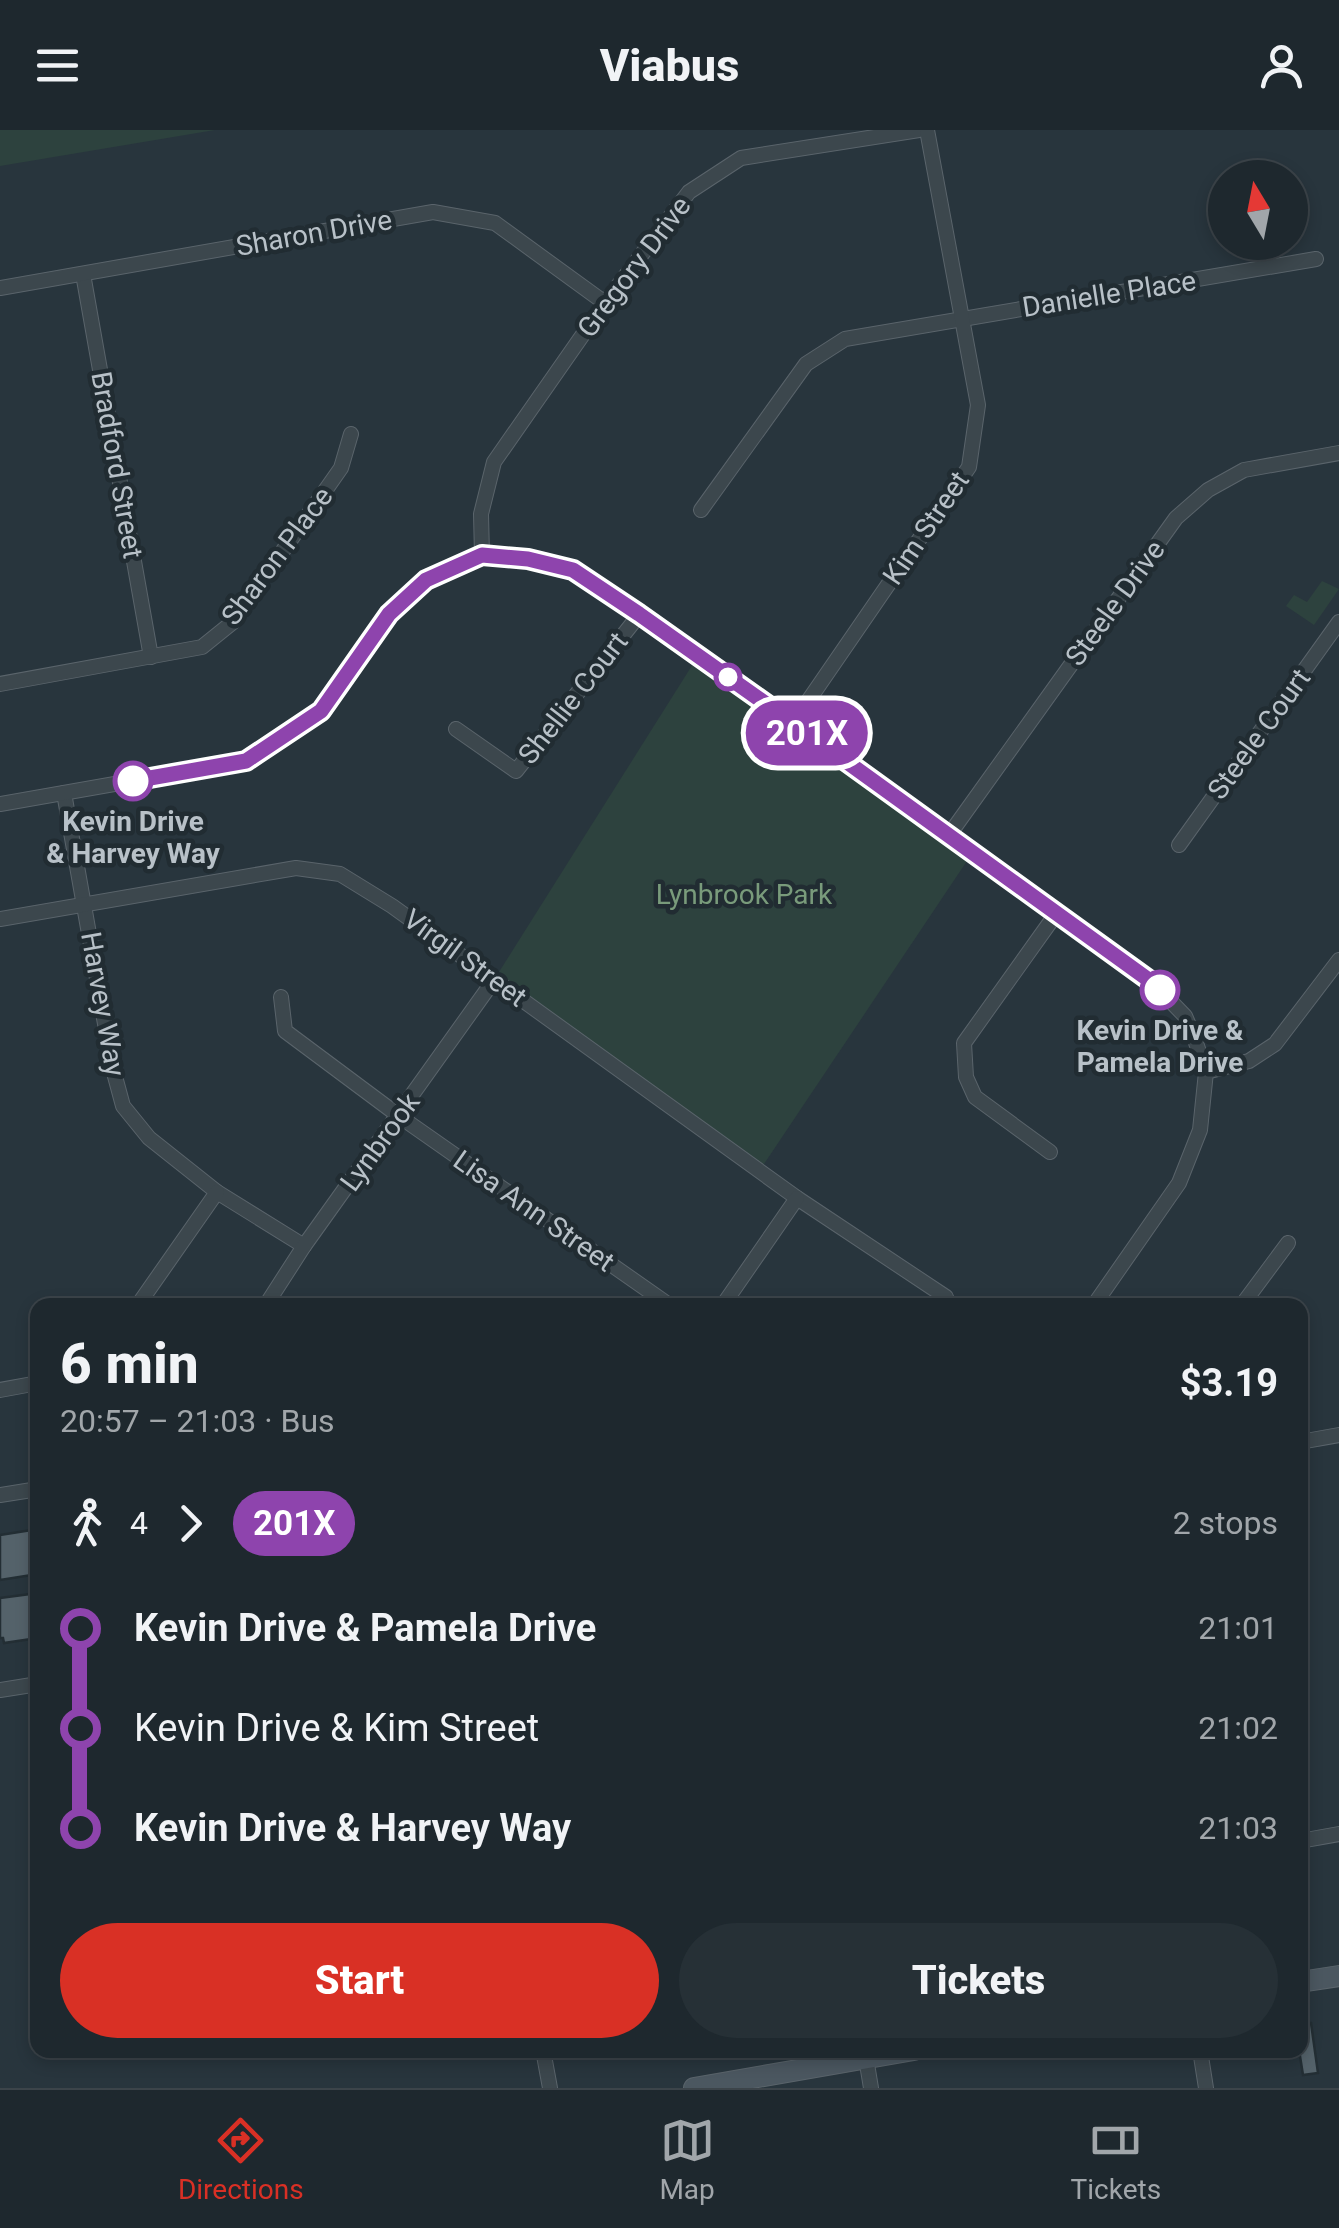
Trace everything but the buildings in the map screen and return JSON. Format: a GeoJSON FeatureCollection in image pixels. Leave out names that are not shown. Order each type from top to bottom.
{"type":"FeatureCollection","features":[{"type":"Feature","properties":{"kind":"main road"},"geometry":{"type":"LineString","coordinates":[[1308,1981],[1339,1976]]}},
{"type":"Feature","properties":{"kind":"main road"},"geometry":{"type":"LineString","coordinates":[[694,2088],[866,2058]]}},
{"type":"Feature","properties":{"kind":"street","name":"Gregory Drive"},"geometry":{"type":"LineString","coordinates":[[482,555],[480,514],[494,462],[604,303],[689,192],[741,158],[919,130]]}},
{"type":"Feature","properties":{"kind":"street","name":"Kim Street"},"geometry":{"type":"LineString","coordinates":[[793,723],[969,466],[978,406],[927,130]]}},
{"type":"Feature","properties":{"kind":"street","name":"Sharon Drive"},"geometry":{"type":"LineString","coordinates":[[0,288],[433,212],[495,223],[604,303]]}},
{"type":"Feature","properties":{"kind":"street","name":"Danielle Place"},"geometry":{"type":"LineString","coordinates":[[701,510],[806,364],[845,339],[1316,260]]}},
{"type":"Feature","properties":{"kind":"street","name":"Bradford Street"},"geometry":{"type":"LineString","coordinates":[[83,274],[151,657]]}},
{"type":"Feature","properties":{"kind":"street","name":"Sharon Place"},"geometry":{"type":"LineString","coordinates":[[0,684],[202,647],[233,622],[342,468],[352,434]]}},
{"type":"Feature","properties":{"kind":"street","name":"Steele Drive"},"geometry":{"type":"LineString","coordinates":[[949,835],[1176,518],[1208,490],[1244,470],[1339,453]]}},
{"type":"Feature","properties":{"kind":"street"},"geometry":{"type":"LineString","coordinates":[[0,804],[246,761],[321,711],[389,614],[426,580],[482,555],[528,559],[573,570],[1153,983],[1185,1016],[1206,1072],[1200,1130],[1179,1183],[1099,1298]]}},
{"type":"Feature","properties":{"kind":"street","name":"Shellie Court"},"geometry":{"type":"LineString","coordinates":[[456,729],[516,771],[639,614]]}},
{"type":"Feature","properties":{"kind":"street","name":"Steele Court"},"geometry":{"type":"LineString","coordinates":[[1179,846],[1339,622]]}},
{"type":"Feature","properties":{"kind":"street","name":"Harvey Way"},"geometry":{"type":"LineString","coordinates":[[64,793],[112,1069],[123,1106],[149,1138],[217,1192],[304,1246]]}},
{"type":"Feature","properties":{"kind":"street","name":"Virgil Street"},"geometry":{"type":"LineString","coordinates":[[0,920],[296,868],[340,874],[392,906],[798,1198],[946,1298]]}},
{"type":"Feature","properties":{"kind":"street"},"geometry":{"type":"LineString","coordinates":[[1050,1152],[975,1097],[966,1077],[964,1043],[1056,914]]}},
{"type":"Feature","properties":{"kind":"street"},"geometry":{"type":"LineString","coordinates":[[1206,1072],[1249,1061],[1276,1044],[1339,960]]}},
{"type":"Feature","properties":{"kind":"street","name":"Lynbrook"},"geometry":{"type":"LineString","coordinates":[[271,1298],[494,980]]}},
{"type":"Feature","properties":{"kind":"street","name":"Lisa Ann Street"},"geometry":{"type":"LineString","coordinates":[[281,998],[286,1031],[399,1116],[659,1298]]}},
{"type":"Feature","properties":{"kind":"street"},"geometry":{"type":"LineString","coordinates":[[143,1298],[217,1192]]}},
{"type":"Feature","properties":{"kind":"street"},"geometry":{"type":"LineString","coordinates":[[728,1298],[798,1198]]}},
{"type":"Feature","properties":{"kind":"street"},"geometry":{"type":"LineString","coordinates":[[1247,1298],[1288,1244]]}},
{"type":"Feature","properties":{"kind":"street"},"geometry":{"type":"LineString","coordinates":[[0,1390],[30,1384]]}},
{"type":"Feature","properties":{"kind":"street"},"geometry":{"type":"LineString","coordinates":[[1308,1441],[1339,1435]]}},
{"type":"Feature","properties":{"kind":"street"},"geometry":{"type":"LineString","coordinates":[[0,1495],[30,1489]]}},
{"type":"Feature","properties":{"kind":"street"},"geometry":{"type":"LineString","coordinates":[[0,1690],[30,1685]]}},
{"type":"Feature","properties":{"kind":"street"},"geometry":{"type":"LineString","coordinates":[[1308,1840],[1339,1834]]}},
{"type":"Feature","properties":{"kind":"street"},"geometry":{"type":"LineString","coordinates":[[544,2058],[550,2088]]}},
{"type":"Feature","properties":{"kind":"street"},"geometry":{"type":"LineString","coordinates":[[866,2058],[870,2088]]}},
{"type":"Feature","properties":{"kind":"street"},"geometry":{"type":"LineString","coordinates":[[1201,2058],[1206,2088]]}},
{"type":"Feature","properties":{"kind":"green space"},"geometry":{"type":"Polygon","coordinates":[[[0,130],[215,130],[0,166],[0,130]]]}},
{"type":"Feature","properties":{"kind":"green space"},"geometry":{"type":"Polygon","coordinates":[[[1322,581],[1339,589],[1314,625],[1286,606],[1294,595],[1307,602],[1322,581]]]}},
{"type":"Feature","properties":{"kind":"green space","name":"Lynbrook Park"},"geometry":{"type":"Polygon","coordinates":[[[698,656],[973,852],[760,1170],[494,980],[698,656]]]}},
{"type":"Feature","properties":{"kind":"bus line","name":"201X"},"geometry":{"type":"LineString","coordinates":[[133,781],[246,761],[321,711],[389,614],[426,580],[482,555],[528,559],[573,570],[639,614],[1160,990]]}},
{"type":"Feature","properties":{"kind":"place","name":"Kevin Drive & Harvey Way"},"geometry":{"type":"Point","coordinates":[133,781]}},
{"type":"Feature","properties":{"kind":"place","name":"Kevin Drive & Pamela Drive"},"geometry":{"type":"Point","coordinates":[1160,990]}}]}
